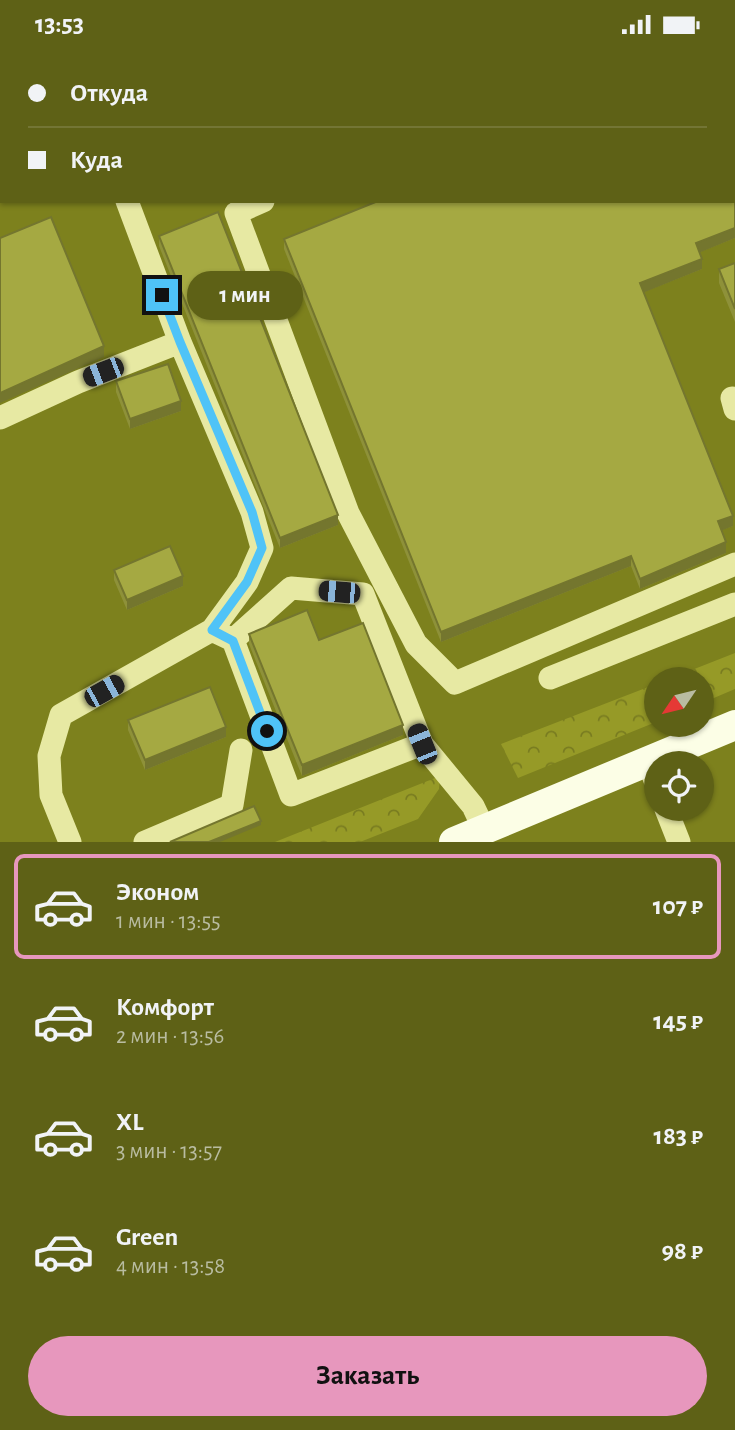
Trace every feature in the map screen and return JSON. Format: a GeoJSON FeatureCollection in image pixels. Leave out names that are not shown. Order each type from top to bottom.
{"type":"FeatureCollection","features":[{"type":"Feature","properties":{"kind":"main road"},"geometry":{"type":"LineString","coordinates":[[689,751],[735,725]]}},
{"type":"Feature","properties":{"kind":"main road"},"geometry":{"type":"LineString","coordinates":[[454,842],[484,829],[644,775]]}},
{"type":"Feature","properties":{"kind":"lane"},"geometry":{"type":"LineString","coordinates":[[71,842],[51,795],[49,756],[61,715],[212,630],[247,582],[262,548],[252,512],[180,342],[128,203]]}},
{"type":"Feature","properties":{"kind":"lane"},"geometry":{"type":"LineString","coordinates":[[258,203],[236,213],[348,513],[416,644],[455,683],[735,564]]}},
{"type":"Feature","properties":{"kind":"lane"},"geometry":{"type":"LineString","coordinates":[[0,418],[78,382],[180,342]]}},
{"type":"Feature","properties":{"kind":"lane"},"geometry":{"type":"LineString","coordinates":[[233,641],[290,588],[363,594],[422,744],[473,806],[484,829]]}},
{"type":"Feature","properties":{"kind":"lane"},"geometry":{"type":"LineString","coordinates":[[550,678],[735,604]]}},
{"type":"Feature","properties":{"kind":"lane"},"geometry":{"type":"LineString","coordinates":[[212,630],[233,641],[290,795],[422,744]]}},
{"type":"Feature","properties":{"kind":"lane"},"geometry":{"type":"LineString","coordinates":[[145,842],[232,805],[241,750]]}},
{"type":"Feature","properties":{"kind":"lane"},"geometry":{"type":"LineString","coordinates":[[671,821],[680,842]]}},
{"type":"Feature","properties":{"kind":"green space"},"geometry":{"type":"Polygon","coordinates":[[[735,653],[735,689],[714,698],[714,667],[699,667],[735,653]]]}},
{"type":"Feature","properties":{"kind":"green space"},"geometry":{"type":"Polygon","coordinates":[[[644,689],[644,727],[518,778],[501,744],[644,689]]]}},
{"type":"Feature","properties":{"kind":"green space"},"geometry":{"type":"Polygon","coordinates":[[[440,776],[439,789],[418,819],[360,842],[275,842],[440,776]]]}},
{"type":"Feature","properties":{"kind":"building"},"geometry":{"type":"Polygon","coordinates":[[[373,203],[735,203],[735,228],[696,243],[702,259],[640,283],[733,516],[718,521],[726,542],[640,579],[631,556],[441,632],[284,239],[373,203]]]}},
{"type":"Feature","properties":{"kind":"building"},"geometry":{"type":"Polygon","coordinates":[[[218,212],[338,515],[280,538],[159,236],[218,212]]]}},
{"type":"Feature","properties":{"kind":"building"},"geometry":{"type":"Polygon","coordinates":[[[51,217],[104,346],[0,393],[0,238],[51,217]]]}},
{"type":"Feature","properties":{"kind":"building"},"geometry":{"type":"Polygon","coordinates":[[[735,263],[735,309],[719,269],[735,263]]]}},
{"type":"Feature","properties":{"kind":"building"},"geometry":{"type":"Polygon","coordinates":[[[168,364],[181,401],[130,419],[116,381],[168,364]]]}},
{"type":"Feature","properties":{"kind":"building"},"geometry":{"type":"Polygon","coordinates":[[[170,546],[183,576],[127,600],[114,570],[170,546]]]}},
{"type":"Feature","properties":{"kind":"building"},"geometry":{"type":"Polygon","coordinates":[[[307,610],[319,640],[363,623],[403,725],[302,765],[249,634],[307,610]]]}},
{"type":"Feature","properties":{"kind":"building"},"geometry":{"type":"Polygon","coordinates":[[[210,687],[226,727],[145,760],[128,720],[210,687]]]}},
{"type":"Feature","properties":{"kind":"building"},"geometry":{"type":"Polygon","coordinates":[[[254,806],[261,821],[209,842],[170,842],[254,806]]]}},
{"type":"Feature","properties":{"kind":"route"},"geometry":{"type":"LineString","coordinates":[[162,295],[252,512],[262,548],[247,582],[212,630],[233,641],[267,731]]}}]}
